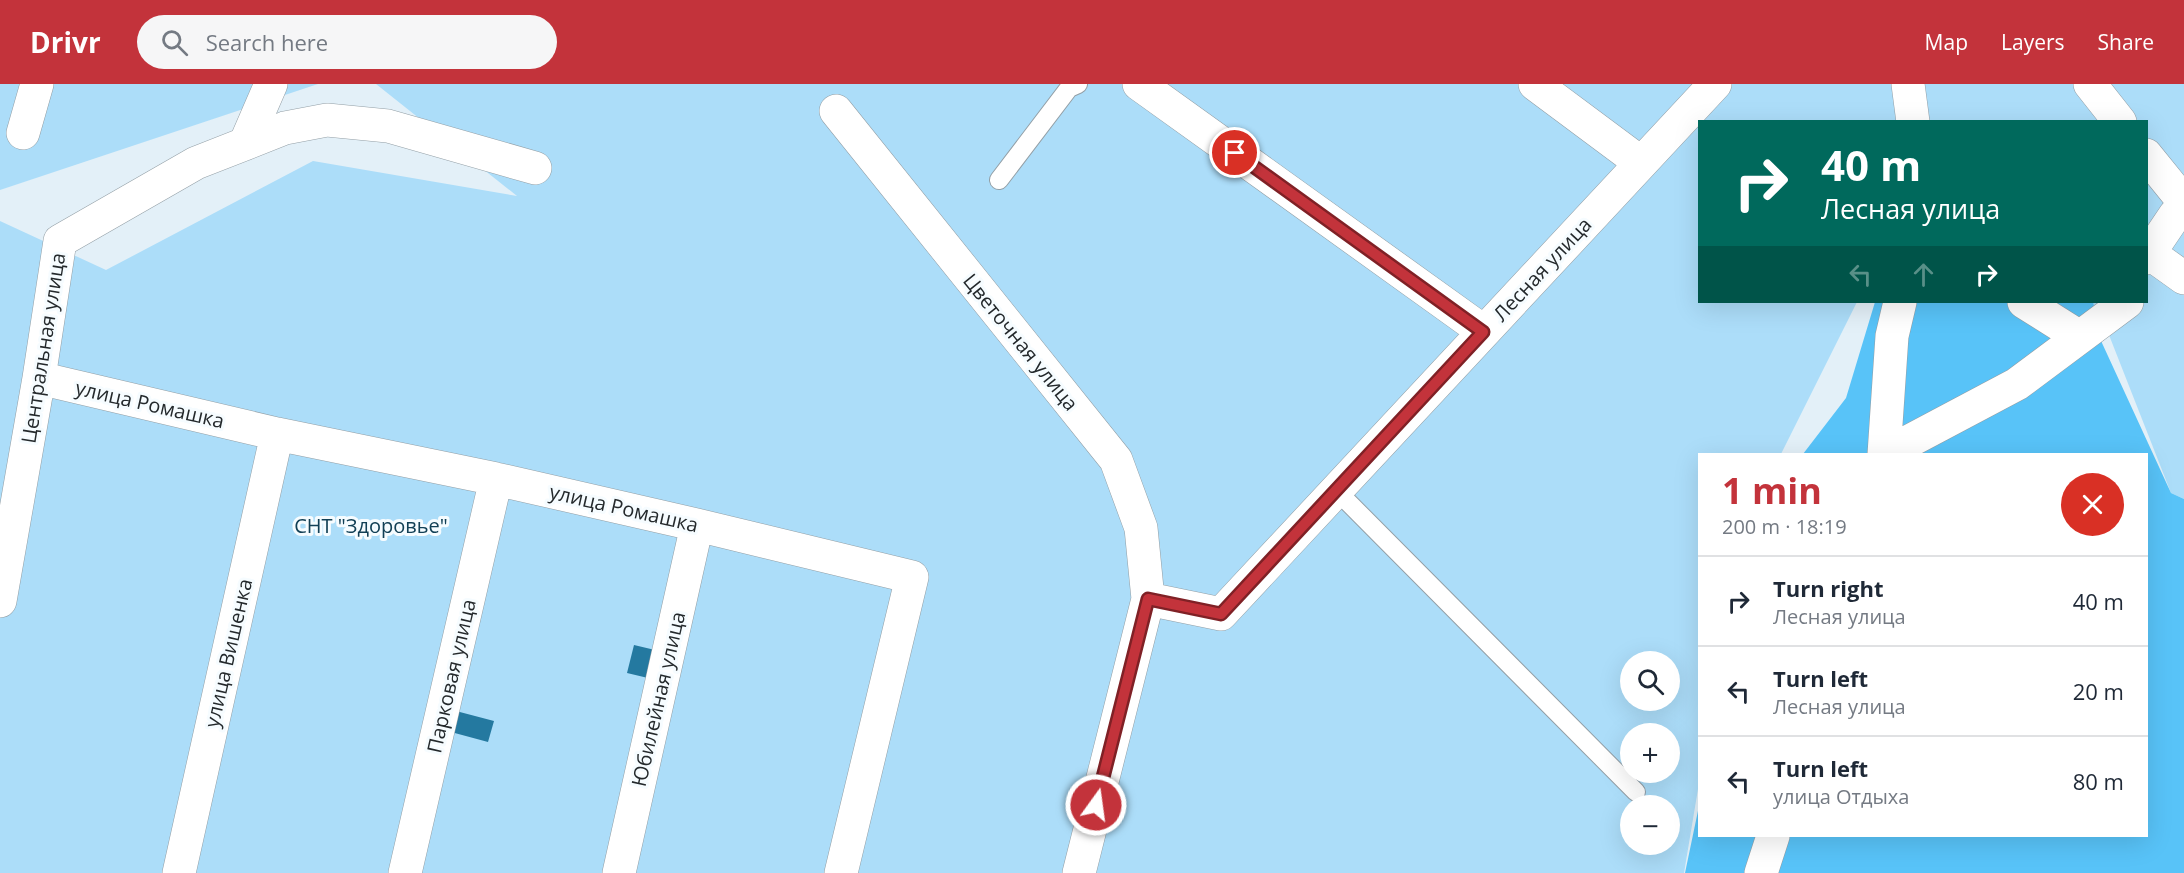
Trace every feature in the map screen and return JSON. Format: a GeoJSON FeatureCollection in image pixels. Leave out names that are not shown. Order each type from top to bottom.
{"type":"FeatureCollection","features":[{"type":"Feature","properties":{"kind":"street"},"geometry":{"type":"LineString","coordinates":[[23,133],[37,84]]}},
{"type":"Feature","properties":{"kind":"street"},"geometry":{"type":"LineString","coordinates":[[245,144],[271,84]]}},
{"type":"Feature","properties":{"kind":"street"},"geometry":{"type":"LineString","coordinates":[[1139,84],[1483,332]]}},
{"type":"Feature","properties":{"kind":"street"},"geometry":{"type":"LineString","coordinates":[[1535,84],[1641,163]]}},
{"type":"Feature","properties":{"kind":"street","name":"Лесная улица"},"geometry":{"type":"LineString","coordinates":[[1148,599],[1221,614],[1715,84]]}},
{"type":"Feature","properties":{"kind":"street"},"geometry":{"type":"LineString","coordinates":[[1908,84],[1913,120]]}},
{"type":"Feature","properties":{"kind":"street"},"geometry":{"type":"LineString","coordinates":[[2090,84],[2118,120]]}},
{"type":"Feature","properties":{"kind":"street","name":"Цветочная улица"},"geometry":{"type":"LineString","coordinates":[[836,111],[1116,460],[1142,528],[1148,599]]}},
{"type":"Feature","properties":{"kind":"street","name":"Центральная улица"},"geometry":{"type":"LineString","coordinates":[[0,601],[39,378],[60,241],[196,163],[285,128],[327,120],[388,126],[534,168]]}},
{"type":"Feature","properties":{"kind":"street"},"geometry":{"type":"LineString","coordinates":[[2148,157],[2184,202]]}},
{"type":"Feature","properties":{"kind":"street"},"geometry":{"type":"LineString","coordinates":[[2184,208],[2175,215],[2148,256],[2184,278]]}},
{"type":"Feature","properties":{"kind":"street"},"geometry":{"type":"LineString","coordinates":[[1885,453],[1893,336],[1900,303]]}},
{"type":"Feature","properties":{"kind":"street"},"geometry":{"type":"LineString","coordinates":[[2026,303],[2079,336]]}},
{"type":"Feature","properties":{"kind":"street"},"geometry":{"type":"LineString","coordinates":[[1887,453],[2017,384],[2126,303]]}},
{"type":"Feature","properties":{"kind":"street","name":"улица Ромашка"},"geometry":{"type":"LineString","coordinates":[[39,378],[277,434],[496,479],[698,525],[912,578],[841,873]]}},
{"type":"Feature","properties":{"kind":"street","name":"улица Вишенка"},"geometry":{"type":"LineString","coordinates":[[179,873],[277,434]]}},
{"type":"Feature","properties":{"kind":"street","name":"Парковая улица"},"geometry":{"type":"LineString","coordinates":[[405,873],[496,479]]}},
{"type":"Feature","properties":{"kind":"street","name":"Юбилейная улица"},"geometry":{"type":"LineString","coordinates":[[619,873],[698,525]]}},
{"type":"Feature","properties":{"kind":"street"},"geometry":{"type":"LineString","coordinates":[[1079,873],[1148,599]]}},
{"type":"Feature","properties":{"kind":"street"},"geometry":{"type":"LineString","coordinates":[[1761,873],[1773,837]]}},
{"type":"Feature","properties":{"kind":"lane"},"geometry":{"type":"LineString","coordinates":[[999,180],[1069,88],[1078,84]]}},
{"type":"Feature","properties":{"kind":"lane"},"geometry":{"type":"LineString","coordinates":[[1336,490],[1636,792]]}},
{"type":"Feature","properties":{"kind":"green space"},"geometry":{"type":"Polygon","coordinates":[[[0,84],[318,84],[0,190],[0,84]]]}},
{"type":"Feature","properties":{"kind":"green space","name":"СНТ \"Здоровье\""},"geometry":{"type":"Polygon","coordinates":[[[376,84],[2184,84],[2184,499],[2171,493],[2109,335],[2053,303],[2148,303],[2148,120],[1698,120],[1698,303],[1856,303],[1782,453],[1698,453],[1698,789],[1684,873],[0,873],[0,221],[106,270],[313,161],[517,196],[376,84]]]}},
{"type":"Feature","properties":{"kind":"shaded area"},"geometry":{"type":"Polygon","coordinates":[[[1875,303],[2093,303],[2102,343],[2171,493],[2184,499],[2184,873],[1685,873],[1698,811],[1698,837],[2148,837],[2148,453],[1804,453],[1846,398],[1875,303]]]}},
{"type":"Feature","properties":{"kind":"building"},"geometry":{"type":"Polygon","coordinates":[[[634,645],[655,650],[648,678],[627,673],[634,645]]]}},
{"type":"Feature","properties":{"kind":"building"},"geometry":{"type":"Polygon","coordinates":[[[456,711],[494,721],[488,742],[451,732],[456,711]]]}},
{"type":"Feature","properties":{"kind":"route"},"geometry":{"type":"LineString","coordinates":[[1096,805],[1148,599],[1221,614],[1483,332],[1235,153]]}}]}
